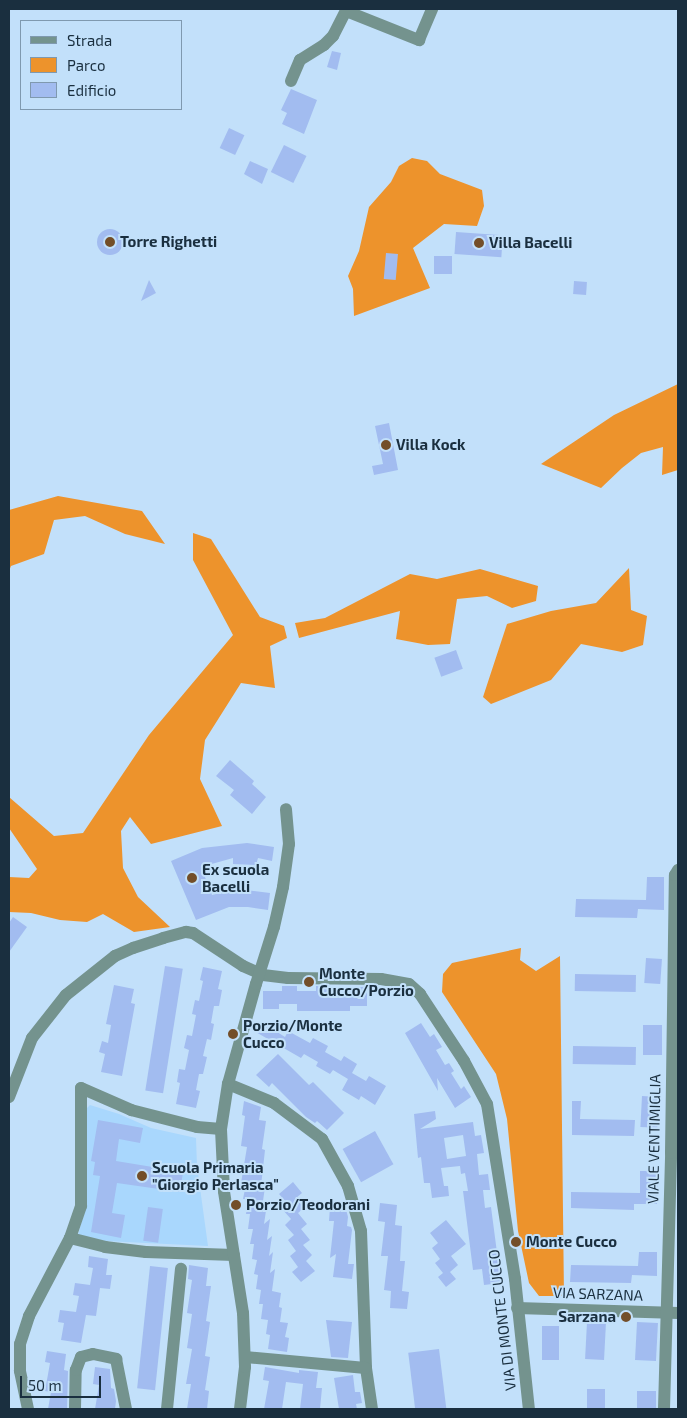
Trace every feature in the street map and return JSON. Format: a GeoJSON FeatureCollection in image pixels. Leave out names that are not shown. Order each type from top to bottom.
{"type":"FeatureCollection","features":[{"type":"Feature","properties":{"kind":"street"},"geometry":{"type":"LineString","coordinates":[[291,81],[300,60],[324,45],[333,36],[346,11],[419,40],[432,9]]}},
{"type":"Feature","properties":{"kind":"street"},"geometry":{"type":"LineString","coordinates":[[240,1409],[245,1357],[243,1313],[224,1191],[221,1129],[228,1084],[274,927],[288,857],[286,809]]}},
{"type":"Feature","properties":{"kind":"street","name":"VIALE VENTIMIGLIA"},"geometry":{"type":"LineString","coordinates":[[664,1409],[672,1313],[675,1153],[675,875],[678,870]]}},
{"type":"Feature","properties":{"kind":"street"},"geometry":{"type":"LineString","coordinates":[[9,1097],[27,1048],[52,1010],[87,976],[127,950],[163,938],[191,933],[259,974]]}},
{"type":"Feature","properties":{"kind":"street","name":"VIA DI MONTE CUCCO"},"geometry":{"type":"LineString","coordinates":[[259,974],[288,978],[400,981],[409,984],[420,994],[474,1077],[487,1104],[495,1144],[518,1308],[529,1409]]}},
{"type":"Feature","properties":{"kind":"street"},"geometry":{"type":"LineString","coordinates":[[228,1084],[274,1103],[322,1139],[348,1186],[361,1231],[366,1368],[372,1409]]}},
{"type":"Feature","properties":{"kind":"street"},"geometry":{"type":"LineString","coordinates":[[28,1409],[20,1371],[20,1344],[29,1316],[70,1238],[82,1206],[81,1088],[131,1110],[197,1127],[221,1129]]}},
{"type":"Feature","properties":{"kind":"street"},"geometry":{"type":"LineString","coordinates":[[70,1238],[105,1246],[146,1252],[234,1255]]}},
{"type":"Feature","properties":{"kind":"street"},"geometry":{"type":"LineString","coordinates":[[167,1409],[180,1269]]}},
{"type":"Feature","properties":{"kind":"street","name":"VIA SARZANA"},"geometry":{"type":"LineString","coordinates":[[518,1308],[672,1313]]}},
{"type":"Feature","properties":{"kind":"street"},"geometry":{"type":"LineString","coordinates":[[75,1409],[76,1370],[81,1357],[93,1354],[116,1360],[126,1409]]}},
{"type":"Feature","properties":{"kind":"street"},"geometry":{"type":"LineString","coordinates":[[245,1357],[366,1368]]}},
{"type":"Feature","properties":{"kind":"shaded area","name":"Scuola Primaria \"Giorgio Perlasca\""},"geometry":{"type":"Polygon","coordinates":[[[90,1105],[119,1114],[151,1128],[196,1138],[197,1166],[208,1246],[105,1241],[78,1235],[87,1202],[85,1110],[90,1105]]]}},
{"type":"Feature","properties":{"kind":"green space"},"geometry":{"type":"Polygon","coordinates":[[[412,158],[427,161],[440,174],[482,190],[484,206],[477,226],[444,224],[413,248],[430,288],[354,316],[353,289],[348,276],[359,251],[369,207],[391,182],[399,166],[412,158]]]}},
{"type":"Feature","properties":{"kind":"green space"},"geometry":{"type":"Polygon","coordinates":[[[678,384],[678,470],[662,475],[663,447],[641,453],[601,488],[541,464],[614,415],[678,384]]]}},
{"type":"Feature","properties":{"kind":"green space"},"geometry":{"type":"Polygon","coordinates":[[[58,496],[142,511],[165,544],[125,534],[85,516],[54,520],[44,554],[11,566],[9,571],[9,510],[58,496]]]}},
{"type":"Feature","properties":{"kind":"green space"},"geometry":{"type":"Polygon","coordinates":[[[193,533],[211,539],[260,617],[284,626],[287,638],[270,646],[275,688],[241,683],[205,740],[200,779],[222,826],[151,844],[130,817],[121,831],[123,868],[138,897],[170,927],[134,932],[103,914],[87,922],[60,920],[31,913],[9,912],[9,877],[29,878],[37,869],[9,828],[9,797],[54,836],[83,833],[149,735],[233,635],[193,560],[193,533]]]}},
{"type":"Feature","properties":{"kind":"green space"},"geometry":{"type":"Polygon","coordinates":[[[629,568],[631,610],[647,616],[643,645],[622,652],[581,644],[551,680],[491,704],[483,697],[507,624],[551,611],[596,603],[629,568]]]}},
{"type":"Feature","properties":{"kind":"green space"},"geometry":{"type":"Polygon","coordinates":[[[480,569],[538,586],[536,601],[512,608],[487,596],[457,599],[450,644],[428,645],[396,639],[400,611],[299,638],[295,623],[325,618],[410,574],[437,579],[480,569]]]}},
{"type":"Feature","properties":{"kind":"green space"},"geometry":{"type":"Polygon","coordinates":[[[521,948],[520,960],[536,971],[560,956],[564,1296],[539,1296],[529,1283],[518,1231],[507,1119],[496,1074],[442,992],[443,974],[452,963],[521,948]]]}},
{"type":"Feature","properties":{"kind":"building"},"geometry":{"type":"Polygon","coordinates":[[[332,51],[341,53],[337,70],[327,67],[332,51]]]}},
{"type":"Feature","properties":{"kind":"building"},"geometry":{"type":"Polygon","coordinates":[[[291,89],[317,100],[304,134],[282,124],[287,113],[281,110],[291,89]]]}},
{"type":"Feature","properties":{"kind":"building"},"geometry":{"type":"Polygon","coordinates":[[[229,128],[244,135],[235,155],[220,148],[229,128]]]}},
{"type":"Feature","properties":{"kind":"building"},"geometry":{"type":"Polygon","coordinates":[[[284,145],[306,156],[293,183],[271,172],[284,145]]]}},
{"type":"Feature","properties":{"kind":"building"},"geometry":{"type":"Polygon","coordinates":[[[250,161],[268,169],[262,184],[244,174],[250,161]]]}},
{"type":"Feature","properties":{"kind":"building","name":"Torre Righetti"},"geometry":{"type":"Polygon","coordinates":[[[110,229],[119,233],[123,242],[119,251],[110,255],[101,251],[97,242],[101,233],[110,229]]]}},
{"type":"Feature","properties":{"kind":"building","name":"Villa Bacelli"},"geometry":{"type":"Polygon","coordinates":[[[456,232],[503,235],[501,257],[454,254],[456,232]]]}},
{"type":"Feature","properties":{"kind":"building"},"geometry":{"type":"Polygon","coordinates":[[[386,253],[398,254],[396,280],[384,279],[386,253]]]}},
{"type":"Feature","properties":{"kind":"building"},"geometry":{"type":"Polygon","coordinates":[[[434,256],[452,256],[452,274],[434,274],[434,256]]]}},
{"type":"Feature","properties":{"kind":"building"},"geometry":{"type":"Polygon","coordinates":[[[149,280],[156,293],[141,301],[149,280]]]}},
{"type":"Feature","properties":{"kind":"building"},"geometry":{"type":"Polygon","coordinates":[[[574,281],[587,282],[586,295],[573,294],[574,281]]]}},
{"type":"Feature","properties":{"kind":"building","name":"Villa Kock"},"geometry":{"type":"Polygon","coordinates":[[[389,423],[398,470],[374,475],[372,466],[383,464],[375,426],[389,423]]]}},
{"type":"Feature","properties":{"kind":"building"},"geometry":{"type":"Polygon","coordinates":[[[456,650],[463,669],[441,677],[434,658],[456,650]]]}},
{"type":"Feature","properties":{"kind":"building"},"geometry":{"type":"Polygon","coordinates":[[[230,760],[254,781],[252,784],[266,797],[252,814],[230,795],[234,790],[216,776],[230,760]]]}},
{"type":"Feature","properties":{"kind":"building","name":"Ex scuola Bacelli"},"geometry":{"type":"Polygon","coordinates":[[[247,843],[274,847],[272,861],[258,858],[256,865],[233,864],[233,858],[201,867],[212,895],[237,889],[270,893],[268,910],[229,907],[196,920],[171,861],[202,848],[247,843]]]}},
{"type":"Feature","properties":{"kind":"building"},"geometry":{"type":"Polygon","coordinates":[[[647,877],[664,877],[664,910],[638,909],[637,918],[575,917],[576,899],[646,900],[647,877]]]}},
{"type":"Feature","properties":{"kind":"building"},"geometry":{"type":"Polygon","coordinates":[[[13,917],[27,927],[9,952],[9,923],[13,917]]]}},
{"type":"Feature","properties":{"kind":"building"},"geometry":{"type":"Polygon","coordinates":[[[646,958],[662,959],[660,984],[644,983],[646,958]]]}},
{"type":"Feature","properties":{"kind":"building"},"geometry":{"type":"Polygon","coordinates":[[[165,966],[183,969],[163,1093],[145,1090],[165,966]]]}},
{"type":"Feature","properties":{"kind":"building"},"geometry":{"type":"Polygon","coordinates":[[[203,967],[222,971],[218,989],[222,990],[219,1006],[214,1006],[211,1023],[214,1024],[211,1040],[207,1039],[203,1056],[207,1057],[203,1074],[199,1074],[196,1090],[200,1091],[196,1108],[176,1104],[180,1083],[177,1082],[179,1069],[185,1070],[189,1050],[184,1048],[187,1035],[192,1036],[196,1015],[192,1014],[195,1000],[199,1001],[203,981],[200,980],[203,967]]]}},
{"type":"Feature","properties":{"kind":"building"},"geometry":{"type":"Polygon","coordinates":[[[575,974],[636,975],[636,992],[575,991],[575,974]]]}},
{"type":"Feature","properties":{"kind":"building"},"geometry":{"type":"Polygon","coordinates":[[[114,985],[134,989],[131,1003],[135,1004],[122,1076],[101,1072],[105,1054],[99,1052],[102,1041],[108,1043],[111,1025],[106,1024],[114,985]]]}},
{"type":"Feature","properties":{"kind":"building"},"geometry":{"type":"Polygon","coordinates":[[[282,986],[297,986],[297,991],[316,991],[316,986],[332,987],[332,991],[350,991],[350,987],[367,987],[367,1006],[350,1006],[350,1011],[297,1011],[297,1004],[279,1004],[279,1009],[263,1009],[263,991],[282,991],[282,986]]]}},
{"type":"Feature","properties":{"kind":"building"},"geometry":{"type":"Polygon","coordinates":[[[260,1021],[285,1037],[288,1031],[310,1043],[313,1038],[328,1046],[325,1052],[341,1061],[344,1056],[357,1064],[352,1073],[366,1081],[369,1076],[386,1086],[375,1105],[361,1096],[359,1100],[342,1090],[348,1079],[333,1070],[330,1074],[316,1066],[318,1062],[304,1054],[301,1058],[254,1031],[260,1021]]]}},
{"type":"Feature","properties":{"kind":"building"},"geometry":{"type":"Polygon","coordinates":[[[421,1023],[430,1037],[434,1034],[442,1047],[436,1050],[445,1065],[449,1063],[454,1071],[451,1073],[461,1089],[464,1086],[471,1097],[455,1108],[437,1078],[438,1091],[405,1033],[421,1023]]]}},
{"type":"Feature","properties":{"kind":"building"},"geometry":{"type":"Polygon","coordinates":[[[643,1025],[662,1025],[662,1055],[643,1055],[643,1025]]]}},
{"type":"Feature","properties":{"kind":"building"},"geometry":{"type":"Polygon","coordinates":[[[573,1046],[636,1047],[636,1065],[573,1064],[573,1046]]]}},
{"type":"Feature","properties":{"kind":"building"},"geometry":{"type":"Polygon","coordinates":[[[278,1054],[309,1085],[313,1082],[344,1113],[327,1130],[317,1121],[315,1123],[306,1117],[272,1083],[269,1087],[256,1075],[278,1054]]]}},
{"type":"Feature","properties":{"kind":"building"},"geometry":{"type":"Polygon","coordinates":[[[642,1096],[659,1097],[657,1128],[640,1127],[642,1096]]]}},
{"type":"Feature","properties":{"kind":"building"},"geometry":{"type":"Polygon","coordinates":[[[244,1101],[261,1107],[259,1120],[266,1121],[262,1149],[265,1150],[261,1186],[265,1187],[262,1208],[267,1204],[264,1224],[270,1219],[267,1240],[272,1236],[269,1256],[273,1252],[270,1273],[275,1269],[272,1291],[281,1293],[279,1307],[282,1308],[280,1322],[288,1323],[285,1337],[289,1338],[287,1352],[268,1349],[270,1335],[266,1334],[268,1320],[261,1319],[263,1304],[259,1304],[261,1290],[256,1289],[258,1275],[254,1274],[257,1260],[252,1259],[254,1244],[250,1244],[253,1229],[248,1229],[250,1214],[246,1214],[248,1199],[243,1199],[246,1184],[241,1183],[247,1147],[241,1146],[245,1116],[242,1115],[244,1101]]]}},
{"type":"Feature","properties":{"kind":"building"},"geometry":{"type":"Polygon","coordinates":[[[572,1101],[581,1101],[580,1119],[635,1120],[634,1136],[572,1135],[572,1101]]]}},
{"type":"Feature","properties":{"kind":"building"},"geometry":{"type":"Polygon","coordinates":[[[435,1111],[436,1119],[420,1129],[473,1122],[475,1136],[481,1135],[484,1153],[477,1154],[479,1175],[488,1174],[490,1190],[483,1190],[485,1208],[491,1207],[501,1283],[484,1285],[482,1269],[473,1270],[463,1191],[468,1191],[465,1173],[461,1174],[460,1166],[441,1168],[444,1186],[448,1186],[449,1196],[432,1198],[430,1183],[424,1183],[421,1157],[418,1158],[414,1114],[435,1111]],[[463,1135],[444,1138],[447,1159],[466,1156],[463,1135]]]}},
{"type":"Feature","properties":{"kind":"building"},"geometry":{"type":"Polygon","coordinates":[[[98,1120],[143,1128],[140,1143],[119,1139],[116,1161],[183,1172],[180,1192],[117,1183],[112,1213],[125,1215],[121,1238],[91,1232],[100,1176],[93,1175],[95,1162],[91,1161],[98,1120]]]}},
{"type":"Feature","properties":{"kind":"building"},"geometry":{"type":"Polygon","coordinates":[[[375,1131],[393,1164],[361,1182],[343,1149],[375,1131]]]}},
{"type":"Feature","properties":{"kind":"building"},"geometry":{"type":"Polygon","coordinates":[[[640,1171],[658,1171],[657,1204],[634,1204],[634,1210],[571,1208],[571,1192],[640,1193],[640,1171]]]}},
{"type":"Feature","properties":{"kind":"building"},"geometry":{"type":"Polygon","coordinates":[[[293,1182],[302,1193],[296,1198],[304,1208],[298,1213],[307,1224],[301,1229],[310,1240],[303,1245],[312,1255],[306,1261],[315,1271],[301,1282],[292,1272],[298,1267],[290,1256],[296,1251],[288,1240],[294,1235],[285,1225],[291,1219],[282,1209],[288,1204],[279,1194],[293,1182]]]}},
{"type":"Feature","properties":{"kind":"building"},"geometry":{"type":"Polygon","coordinates":[[[380,1203],[397,1205],[395,1225],[402,1226],[400,1261],[405,1261],[402,1291],[409,1292],[407,1309],[390,1308],[391,1291],[384,1290],[388,1256],[381,1256],[385,1222],[378,1221],[380,1203]]]}},
{"type":"Feature","properties":{"kind":"building"},"geometry":{"type":"Polygon","coordinates":[[[148,1207],[163,1209],[158,1243],[143,1241],[148,1207]]]}},
{"type":"Feature","properties":{"kind":"building"},"geometry":{"type":"Polygon","coordinates":[[[330,1207],[346,1209],[348,1217],[347,1226],[351,1227],[352,1230],[348,1264],[354,1264],[352,1279],[333,1277],[336,1254],[330,1258],[334,1221],[329,1221],[330,1207]]]}},
{"type":"Feature","properties":{"kind":"building"},"geometry":{"type":"Polygon","coordinates":[[[446,1220],[466,1244],[451,1256],[458,1265],[450,1272],[456,1279],[446,1287],[438,1277],[443,1273],[435,1263],[440,1259],[432,1248],[438,1243],[430,1233],[446,1220]]]}},
{"type":"Feature","properties":{"kind":"building"},"geometry":{"type":"Polygon","coordinates":[[[639,1252],[657,1252],[657,1276],[632,1275],[631,1283],[570,1282],[571,1265],[638,1266],[639,1252]]]}},
{"type":"Feature","properties":{"kind":"building"},"geometry":{"type":"Polygon","coordinates":[[[89,1256],[108,1259],[106,1275],[112,1275],[110,1289],[100,1288],[96,1316],[86,1315],[81,1343],[61,1340],[64,1323],[58,1322],[60,1310],[76,1312],[79,1296],[73,1295],[75,1283],[90,1285],[93,1268],[88,1267],[89,1256]]]}},
{"type":"Feature","properties":{"kind":"building"},"geometry":{"type":"Polygon","coordinates":[[[189,1265],[208,1268],[206,1286],[211,1286],[206,1321],[210,1322],[205,1356],[210,1357],[205,1390],[209,1391],[207,1409],[187,1409],[191,1384],[186,1384],[192,1349],[187,1348],[192,1314],[187,1313],[192,1280],[188,1279],[189,1265]]]}},
{"type":"Feature","properties":{"kind":"building"},"geometry":{"type":"Polygon","coordinates":[[[150,1266],[168,1268],[155,1390],[137,1388],[150,1266]]]}},
{"type":"Feature","properties":{"kind":"building"},"geometry":{"type":"Polygon","coordinates":[[[326,1320],[352,1322],[348,1358],[331,1357],[326,1320]]]}},
{"type":"Feature","properties":{"kind":"building"},"geometry":{"type":"Polygon","coordinates":[[[587,1322],[606,1323],[604,1360],[585,1359],[587,1322]]]}},
{"type":"Feature","properties":{"kind":"building"},"geometry":{"type":"Polygon","coordinates":[[[637,1322],[658,1323],[656,1361],[635,1360],[637,1322]]]}},
{"type":"Feature","properties":{"kind":"building"},"geometry":{"type":"Polygon","coordinates":[[[542,1326],[559,1326],[559,1360],[542,1360],[542,1326]]]}},
{"type":"Feature","properties":{"kind":"building"},"geometry":{"type":"Polygon","coordinates":[[[439,1349],[446,1409],[415,1409],[408,1353],[439,1349]]]}},
{"type":"Feature","properties":{"kind":"building"},"geometry":{"type":"Polygon","coordinates":[[[47,1351],[66,1354],[64,1370],[68,1371],[67,1409],[48,1409],[51,1392],[45,1391],[50,1363],[45,1362],[47,1351]]]}},
{"type":"Feature","properties":{"kind":"building"},"geometry":{"type":"Polygon","coordinates":[[[95,1367],[110,1369],[111,1388],[114,1389],[116,1401],[115,1409],[95,1409],[99,1385],[93,1384],[95,1367]]]}},
{"type":"Feature","properties":{"kind":"building"},"geometry":{"type":"Polygon","coordinates":[[[265,1367],[299,1373],[299,1370],[318,1372],[316,1388],[322,1388],[320,1409],[300,1409],[303,1384],[286,1382],[282,1409],[264,1409],[269,1381],[263,1380],[265,1367]]]}},
{"type":"Feature","properties":{"kind":"building"},"geometry":{"type":"Polygon","coordinates":[[[353,1375],[355,1392],[360,1392],[362,1403],[356,1404],[357,1409],[339,1409],[334,1378],[353,1375]]]}},
{"type":"Feature","properties":{"kind":"building"},"geometry":{"type":"Polygon","coordinates":[[[587,1389],[605,1389],[605,1409],[587,1409],[587,1389]]]}},
{"type":"Feature","properties":{"kind":"building"},"geometry":{"type":"Polygon","coordinates":[[[637,1391],[656,1391],[656,1409],[637,1409],[637,1391]]]}},
{"type":"Feature","properties":{"kind":"place","name":"Torre Righetti"},"geometry":{"type":"Point","coordinates":[110,242]}},
{"type":"Feature","properties":{"kind":"place","name":"Villa Bacelli"},"geometry":{"type":"Point","coordinates":[479,243]}},
{"type":"Feature","properties":{"kind":"place","name":"Villa Kock"},"geometry":{"type":"Point","coordinates":[386,445]}},
{"type":"Feature","properties":{"kind":"place","name":"Ex scuola Bacelli"},"geometry":{"type":"Point","coordinates":[192,878]}},
{"type":"Feature","properties":{"kind":"place","name":"Monte Cucco/Porzio"},"geometry":{"type":"Point","coordinates":[309,982]}},
{"type":"Feature","properties":{"kind":"place","name":"Porzio/Monte Cucco"},"geometry":{"type":"Point","coordinates":[233,1034]}},
{"type":"Feature","properties":{"kind":"place","name":"Scuola Primaria \"Giorgio Perlasca\""},"geometry":{"type":"Point","coordinates":[142,1176]}},
{"type":"Feature","properties":{"kind":"place","name":"Porzio/Teodorani"},"geometry":{"type":"Point","coordinates":[236,1205]}},
{"type":"Feature","properties":{"kind":"place","name":"Monte Cucco"},"geometry":{"type":"Point","coordinates":[516,1242]}},
{"type":"Feature","properties":{"kind":"place","name":"Sarzana"},"geometry":{"type":"Point","coordinates":[626,1317]}}]}
